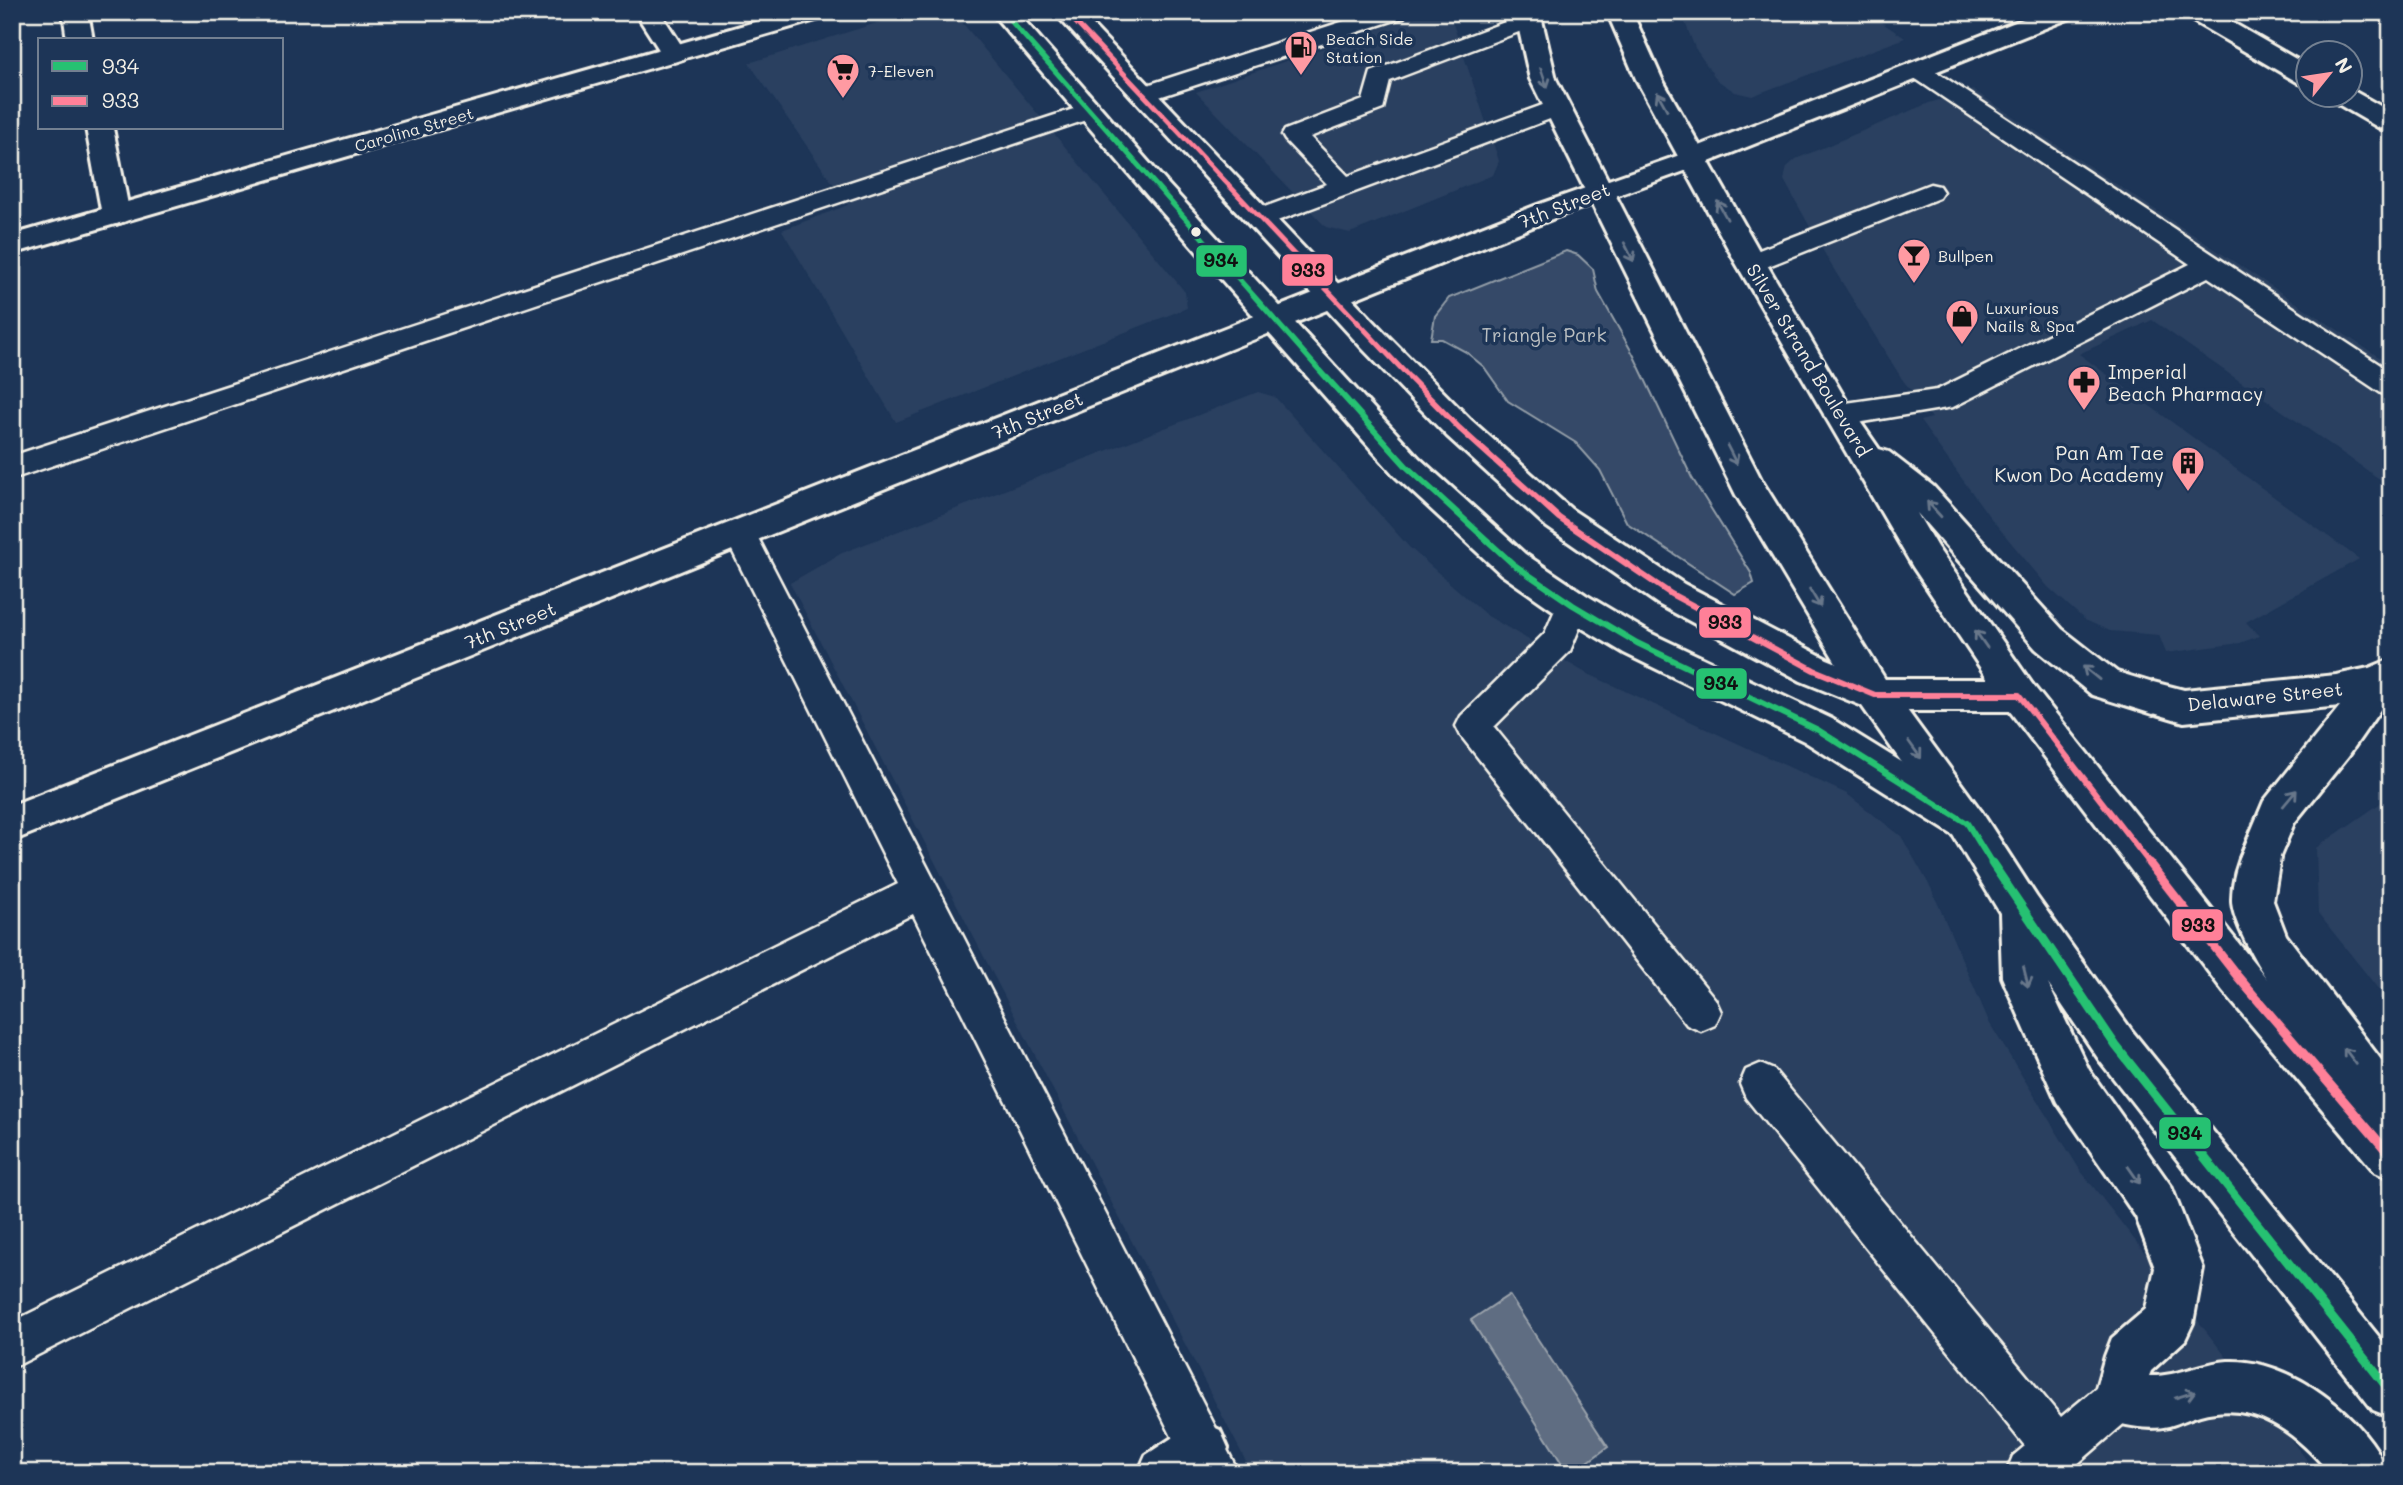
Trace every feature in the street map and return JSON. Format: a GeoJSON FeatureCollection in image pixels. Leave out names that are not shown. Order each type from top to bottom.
{"type":"FeatureCollection","features":[{"type":"Feature","properties":{"kind":"main road"},"geometry":{"type":"LineString","coordinates":[[75,12],[80,38]]}},
{"type":"Feature","properties":{"kind":"main road"},"geometry":{"type":"LineString","coordinates":[[647,12],[674,54]]}},
{"type":"Feature","properties":{"kind":"main road","name":"Carolina Street"},"geometry":{"type":"LineString","coordinates":[[12,245],[817,12]]}},
{"type":"Feature","properties":{"kind":"main road"},"geometry":{"type":"LineString","coordinates":[[1003,12],[1407,467],[1513,564],[1573,605],[1637,643],[1818,730],[1967,823]]}},
{"type":"Feature","properties":{"kind":"main road"},"geometry":{"type":"LineString","coordinates":[[1066,12],[1459,428],[1559,518],[1671,594],[1814,670],[1875,695],[2020,695]]}},
{"type":"Feature","properties":{"kind":"main road","name":"Silver Strand Boulevard"},"geometry":{"type":"LineString","coordinates":[[1619,12],[1649,79],[1751,262],[1925,557],[2020,695],[2238,977],[2391,1156]]}},
{"type":"Feature","properties":{"kind":"main road","name":"7th Street"},"geometry":{"type":"LineString","coordinates":[[12,823],[1598,191],[1693,158],[2064,12]]}},
{"type":"Feature","properties":{"kind":"main road"},"geometry":{"type":"LineString","coordinates":[[2195,12],[2294,69]]}},
{"type":"Feature","properties":{"kind":"main road"},"geometry":{"type":"LineString","coordinates":[[1528,16],[1543,79],[1748,486],[1875,695],[1967,823],[2021,909],[2116,1045],[2391,1392]]}},
{"type":"Feature","properties":{"kind":"main road"},"geometry":{"type":"LineString","coordinates":[[1089,111],[1144,94]]}},
{"type":"Feature","properties":{"kind":"main road"},"geometry":{"type":"LineString","coordinates":[[2364,108],[2391,123]]}},
{"type":"Feature","properties":{"kind":"main road"},"geometry":{"type":"LineString","coordinates":[[99,130],[116,215]]}},
{"type":"Feature","properties":{"kind":"main road","name":"Delaware Street"},"geometry":{"type":"LineString","coordinates":[[1862,449],[1921,495],[2049,639],[2105,684],[2184,706],[2336,691],[2384,678]]}},
{"type":"Feature","properties":{"kind":"main road","name":"Delaware Street"},"geometry":{"type":"LineString","coordinates":[[2384,678],[2278,813],[2260,858],[2252,901],[2269,947],[2391,1110]]}},
{"type":"Feature","properties":{"kind":"main road"},"geometry":{"type":"LineString","coordinates":[[2021,909],[2024,977],[2073,1086],[2154,1203],[2179,1268],[2168,1323],[2130,1356],[2118,1399],[2165,1401],[2207,1388],[2252,1386],[2305,1411],[2344,1448],[2363,1473]]}},
{"type":"Feature","properties":{"kind":"lane"},"geometry":{"type":"LineString","coordinates":[[1144,94],[1396,12]]}},
{"type":"Feature","properties":{"kind":"lane"},"geometry":{"type":"LineString","coordinates":[[1344,187],[1294,135],[1374,104],[1378,77],[1528,16]]}},
{"type":"Feature","properties":{"kind":"lane"},"geometry":{"type":"LineString","coordinates":[[1917,70],[2391,386]]}},
{"type":"Feature","properties":{"kind":"lane"},"geometry":{"type":"LineString","coordinates":[[1260,218],[1557,108]]}},
{"type":"Feature","properties":{"kind":"lane"},"geometry":{"type":"LineString","coordinates":[[12,468],[1089,111]]}},
{"type":"Feature","properties":{"kind":"lane"},"geometry":{"type":"LineString","coordinates":[[1751,262],[1930,192]]}},
{"type":"Feature","properties":{"kind":"lane"},"geometry":{"type":"LineString","coordinates":[[1839,415],[1943,400],[2210,265]]}},
{"type":"Feature","properties":{"kind":"lane"},"geometry":{"type":"LineString","coordinates":[[740,534],[919,892],[1194,1464]]}},
{"type":"Feature","properties":{"kind":"lane"},"geometry":{"type":"LineString","coordinates":[[1573,605],[1558,641],[1473,726],[1701,1012]]}},
{"type":"Feature","properties":{"kind":"lane"},"geometry":{"type":"LineString","coordinates":[[12,1346],[919,892]]}},
{"type":"Feature","properties":{"kind":"lane"},"geometry":{"type":"LineString","coordinates":[[1760,1084],[2044,1461],[2118,1399]]}},
{"type":"Feature","properties":{"kind":"shaded area"},"geometry":{"type":"Polygon","coordinates":[[[912,12],[939,12],[960,20],[1185,292],[1187,308],[896,422],[782,230],[848,205],[749,63],[912,12]]]}},
{"type":"Feature","properties":{"kind":"shaded area"},"geometry":{"type":"Polygon","coordinates":[[[1428,12],[1449,12],[1499,161],[1493,175],[1350,233],[1326,227],[1196,92],[1428,12]]]}},
{"type":"Feature","properties":{"kind":"shaded area"},"geometry":{"type":"Polygon","coordinates":[[[1681,12],[1866,12],[1905,38],[1752,96],[1735,92],[1717,80],[1695,48],[1681,12]]]}},
{"type":"Feature","properties":{"kind":"shaded area"},"geometry":{"type":"Polygon","coordinates":[[[1973,90],[2391,365],[2391,487],[2152,320],[2079,354],[2359,559],[2246,622],[2259,636],[2240,643],[2166,653],[2159,635],[2110,631],[2085,620],[2048,587],[1989,516],[1920,421],[1932,418],[1902,379],[1830,263],[1784,180],[1787,167],[1796,159],[1929,103],[1973,90]]]}},
{"type":"Feature","properties":{"kind":"shaded area"},"geometry":{"type":"Polygon","coordinates":[[[1258,392],[1275,397],[1409,547],[1486,615],[1584,672],[1847,794],[1901,836],[1931,888],[1990,1024],[2080,1170],[2317,1473],[1252,1473],[790,583],[842,553],[1258,392]]]}},
{"type":"Feature","properties":{"kind":"shaded area"},"geometry":{"type":"Polygon","coordinates":[[[2391,796],[2391,1005],[2318,913],[2316,848],[2391,796]]]}},
{"type":"Feature","properties":{"kind":"shaded area"},"geometry":{"type":"Polygon","coordinates":[[[1509,1295],[1608,1447],[1573,1473],[1568,1473],[1471,1320],[1509,1295]]]}},
{"type":"Feature","properties":{"kind":"green space","name":"Triangle Park"},"geometry":{"type":"Polygon","coordinates":[[[1566,251],[1578,255],[1593,269],[1598,292],[1633,354],[1692,478],[1751,573],[1754,583],[1735,594],[1627,523],[1600,470],[1576,443],[1508,401],[1484,367],[1466,352],[1442,339],[1431,339],[1435,316],[1449,298],[1566,251]]]}},
{"type":"Feature","properties":{"kind":"transit line","name":"934"},"geometry":{"type":"LineString","coordinates":[[1003,12],[1156,188],[1407,467],[1513,564],[1573,605],[1637,643],[1818,730],[1967,823],[2021,909],[2116,1046],[2391,1392]]}},
{"type":"Feature","properties":{"kind":"transit line","name":"933"},"geometry":{"type":"LineString","coordinates":[[1066,12],[1374,341],[1459,428],[1559,518],[1671,594],[1814,670],[1875,695],[2019,695],[2238,977],[2391,1156]]}},
{"type":"Feature","properties":{"kind":"place","name":"Beach Side Station"},"geometry":{"type":"Point","coordinates":[1301,77]}},
{"type":"Feature","properties":{"kind":"place","name":"7-Eleven"},"geometry":{"type":"Point","coordinates":[843,100]}},
{"type":"Feature","properties":{"kind":"place","name":"Bullpen"},"geometry":{"type":"Point","coordinates":[1914,285]}},
{"type":"Feature","properties":{"kind":"place","name":"Luxurious Nails & Spa"},"geometry":{"type":"Point","coordinates":[1962,346]}},
{"type":"Feature","properties":{"kind":"place","name":"Imperial Beach Pharmacy"},"geometry":{"type":"Point","coordinates":[2084,412]}},
{"type":"Feature","properties":{"kind":"place","name":"Pan Am Tae Kwon Do Academy"},"geometry":{"type":"Point","coordinates":[2188,493]}}]}
